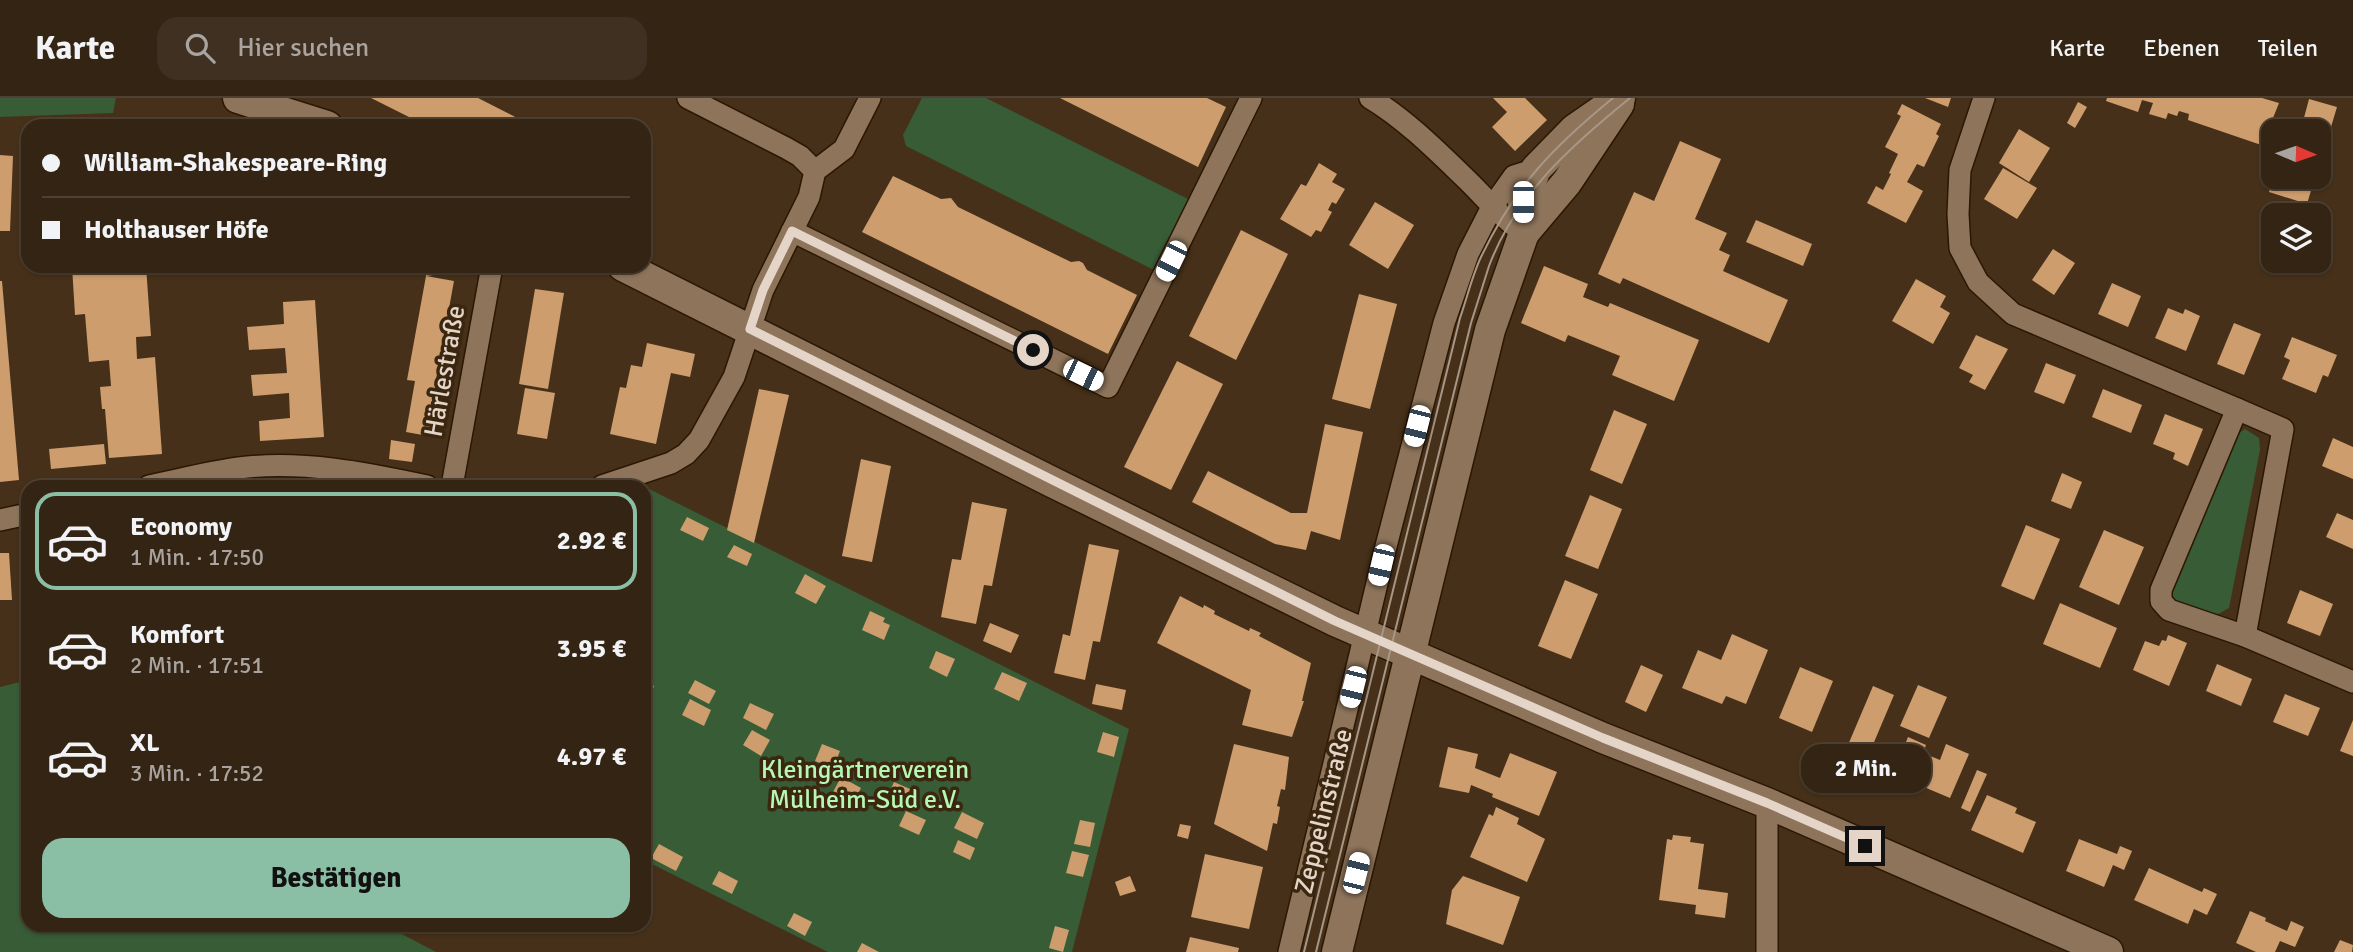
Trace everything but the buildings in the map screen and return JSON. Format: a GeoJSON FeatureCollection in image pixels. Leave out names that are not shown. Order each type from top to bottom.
{"type":"FeatureCollection","features":[{"type":"Feature","properties":{"kind":"street"},"geometry":{"type":"LineString","coordinates":[[237,98],[304,119]]}},
{"type":"Feature","properties":{"kind":"street"},"geometry":{"type":"LineString","coordinates":[[688,98],[800,156],[815,171]]}},
{"type":"Feature","properties":{"kind":"street"},"geometry":{"type":"LineString","coordinates":[[620,480],[671,463],[686,454],[699,440],[734,377],[763,290],[809,197],[815,171],[844,149],[870,98]]}},
{"type":"Feature","properties":{"kind":"street"},"geometry":{"type":"LineString","coordinates":[[792,231],[1108,387],[1251,98]]}},
{"type":"Feature","properties":{"kind":"street"},"geometry":{"type":"LineString","coordinates":[[1370,98],[1387,108],[1466,179],[1492,207],[1524,233]]}},
{"type":"Feature","properties":{"kind":"street","name":"Zeppelinstraße"},"geometry":{"type":"LineString","coordinates":[[1524,233],[1523,202],[1536,169],[1576,129],[1621,98]]}},
{"type":"Feature","properties":{"kind":"street","name":"Zeppelinstraße"},"geometry":{"type":"LineString","coordinates":[[1337,952],[1490,330],[1524,233],[1567,182],[1621,98]]}},
{"type":"Feature","properties":{"kind":"street"},"geometry":{"type":"LineString","coordinates":[[1984,98],[1960,170],[1958,214],[1960,248],[1979,282],[2013,314],[2283,429],[2245,636]]}},
{"type":"Feature","properties":{"kind":"street","name":"Zeppelinstraße"},"geometry":{"type":"LineString","coordinates":[[1289,952],[1384,554],[1444,323],[1468,254],[1492,207],[1514,176],[1536,169]]}},
{"type":"Feature","properties":{"kind":"street","name":"Härlestraße"},"geometry":{"type":"LineString","coordinates":[[453,480],[491,273]]}},
{"type":"Feature","properties":{"kind":"street"},"geometry":{"type":"LineString","coordinates":[[637,273],[1052,482],[1366,635],[1603,738],[1767,803],[2108,952]]}},
{"type":"Feature","properties":{"kind":"street"},"geometry":{"type":"LineString","coordinates":[[2237,409],[2161,590],[2161,601],[2169,610],[2245,636],[2353,682]]}},
{"type":"Feature","properties":{"kind":"street"},"geometry":{"type":"LineString","coordinates":[[180,480],[241,468],[299,466],[359,472],[398,480]]}},
{"type":"Feature","properties":{"kind":"street"},"geometry":{"type":"LineString","coordinates":[[0,520],[21,516]]}},
{"type":"Feature","properties":{"kind":"street"},"geometry":{"type":"LineString","coordinates":[[1767,803],[1767,952]]}},
{"type":"Feature","properties":{"kind":"green space"},"geometry":{"type":"Polygon","coordinates":[[[0,98],[116,98],[113,113],[0,117],[0,98]]]}},
{"type":"Feature","properties":{"kind":"green space"},"geometry":{"type":"Polygon","coordinates":[[[922,98],[986,98],[1190,200],[1154,270],[906,146],[903,135],[922,98]]]}},
{"type":"Feature","properties":{"kind":"green space"},"geometry":{"type":"Polygon","coordinates":[[[2245,429],[2259,438],[2260,450],[2229,608],[2213,617],[2188,610],[2174,600],[2170,584],[2233,437],[2245,429]]]}},
{"type":"Feature","properties":{"kind":"green space","name":"Kleingärtnerverein Mülheim-Süd e.V."},"geometry":{"type":"Polygon","coordinates":[[[651,490],[1129,729],[1072,952],[828,952],[651,864],[651,490]]]}},
{"type":"Feature","properties":{"kind":"green space"},"geometry":{"type":"Polygon","coordinates":[[[21,682],[21,932],[398,932],[436,952],[0,952],[0,687],[21,682]]]}},
{"type":"Feature","properties":{"kind":"tram line"},"geometry":{"type":"LineString","coordinates":[[1304,952],[1460,318],[1475,272],[1494,232],[1537,169],[1613,98]]}},
{"type":"Feature","properties":{"kind":"tram line"},"geometry":{"type":"LineString","coordinates":[[1316,952],[1471,323],[1489,266],[1500,240],[1530,194],[1567,153],[1630,98]]}},
{"type":"Feature","properties":{"kind":"route"},"geometry":{"type":"LineString","coordinates":[[1033,350],[792,231],[763,290],[750,329],[1335,621],[1603,738],[1767,803],[1865,846]]}}]}
